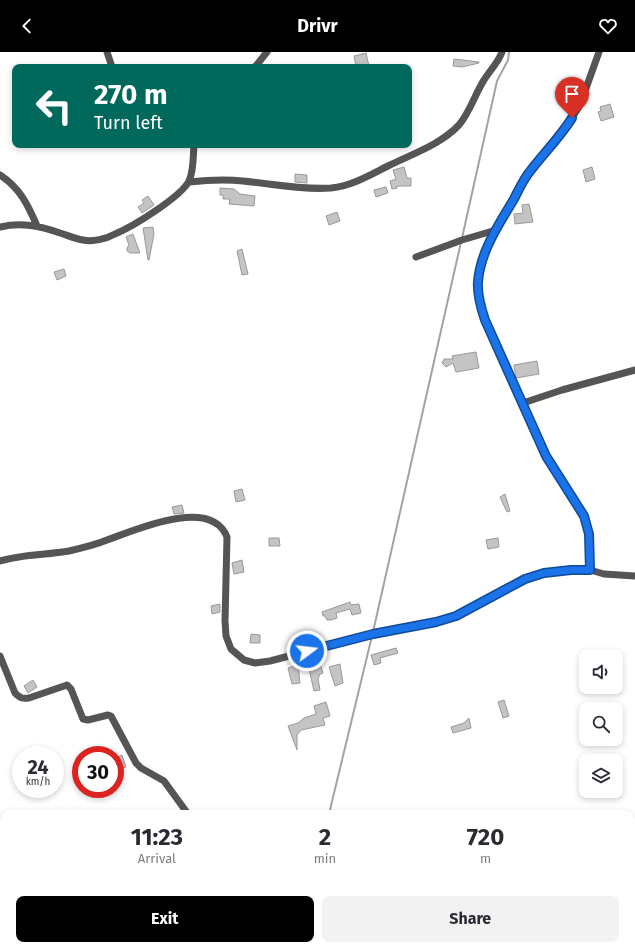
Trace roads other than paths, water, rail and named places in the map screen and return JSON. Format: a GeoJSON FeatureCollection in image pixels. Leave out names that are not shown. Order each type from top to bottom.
{"type":"FeatureCollection","features":[{"type":"Feature","properties":{"kind":"street"},"geometry":{"type":"LineString","coordinates":[[107,52],[111,64]]}},
{"type":"Feature","properties":{"kind":"street"},"geometry":{"type":"LineString","coordinates":[[257,64],[267,52]]}},
{"type":"Feature","properties":{"kind":"street"},"geometry":{"type":"LineString","coordinates":[[188,182],[227,180],[288,187],[331,188],[346,185],[366,177],[425,149],[449,134],[459,124],[469,110],[482,83],[496,64],[502,52]]}},
{"type":"Feature","properties":{"kind":"street"},"geometry":{"type":"LineString","coordinates":[[590,570],[589,534],[584,516],[546,456],[485,320],[480,305],[478,283],[484,254],[496,230],[530,171],[564,130],[580,105],[599,52]]}},
{"type":"Feature","properties":{"kind":"street"},"geometry":{"type":"LineString","coordinates":[[0,227],[11,224],[37,226],[82,240],[103,239],[115,235],[138,222],[178,194],[188,182],[192,167],[194,148]]}},
{"type":"Feature","properties":{"kind":"street"},"geometry":{"type":"LineString","coordinates":[[0,175],[12,182],[21,193],[29,206],[37,226]]}},
{"type":"Feature","properties":{"kind":"street"},"geometry":{"type":"LineString","coordinates":[[416,257],[462,240],[496,230]]}},
{"type":"Feature","properties":{"kind":"street"},"geometry":{"type":"LineString","coordinates":[[523,403],[562,390],[635,370]]}},
{"type":"Feature","properties":{"kind":"street"},"geometry":{"type":"LineString","coordinates":[[0,561],[69,551],[92,545],[152,523],[196,517],[210,520],[221,527],[227,537],[226,636],[231,649],[237,655],[244,660],[255,663],[270,661],[380,632],[436,622],[456,616],[525,579],[544,573],[571,570],[590,570],[621,576],[635,576]]}},
{"type":"Feature","properties":{"kind":"street"},"geometry":{"type":"LineString","coordinates":[[0,656],[15,693],[19,697],[23,699],[29,698],[67,685],[71,689],[83,719],[88,720],[108,715],[111,716],[136,763],[141,768],[164,782],[185,810]]}},
{"type":"Feature","properties":{"kind":"waterway"},"geometry":{"type":"LineString","coordinates":[[462,238],[497,81],[508,60],[509,52]]}},
{"type":"Feature","properties":{"kind":"waterway"},"geometry":{"type":"LineString","coordinates":[[373,632],[461,242]]}},
{"type":"Feature","properties":{"kind":"waterway"},"geometry":{"type":"LineString","coordinates":[[330,810],[372,636]]}}]}
